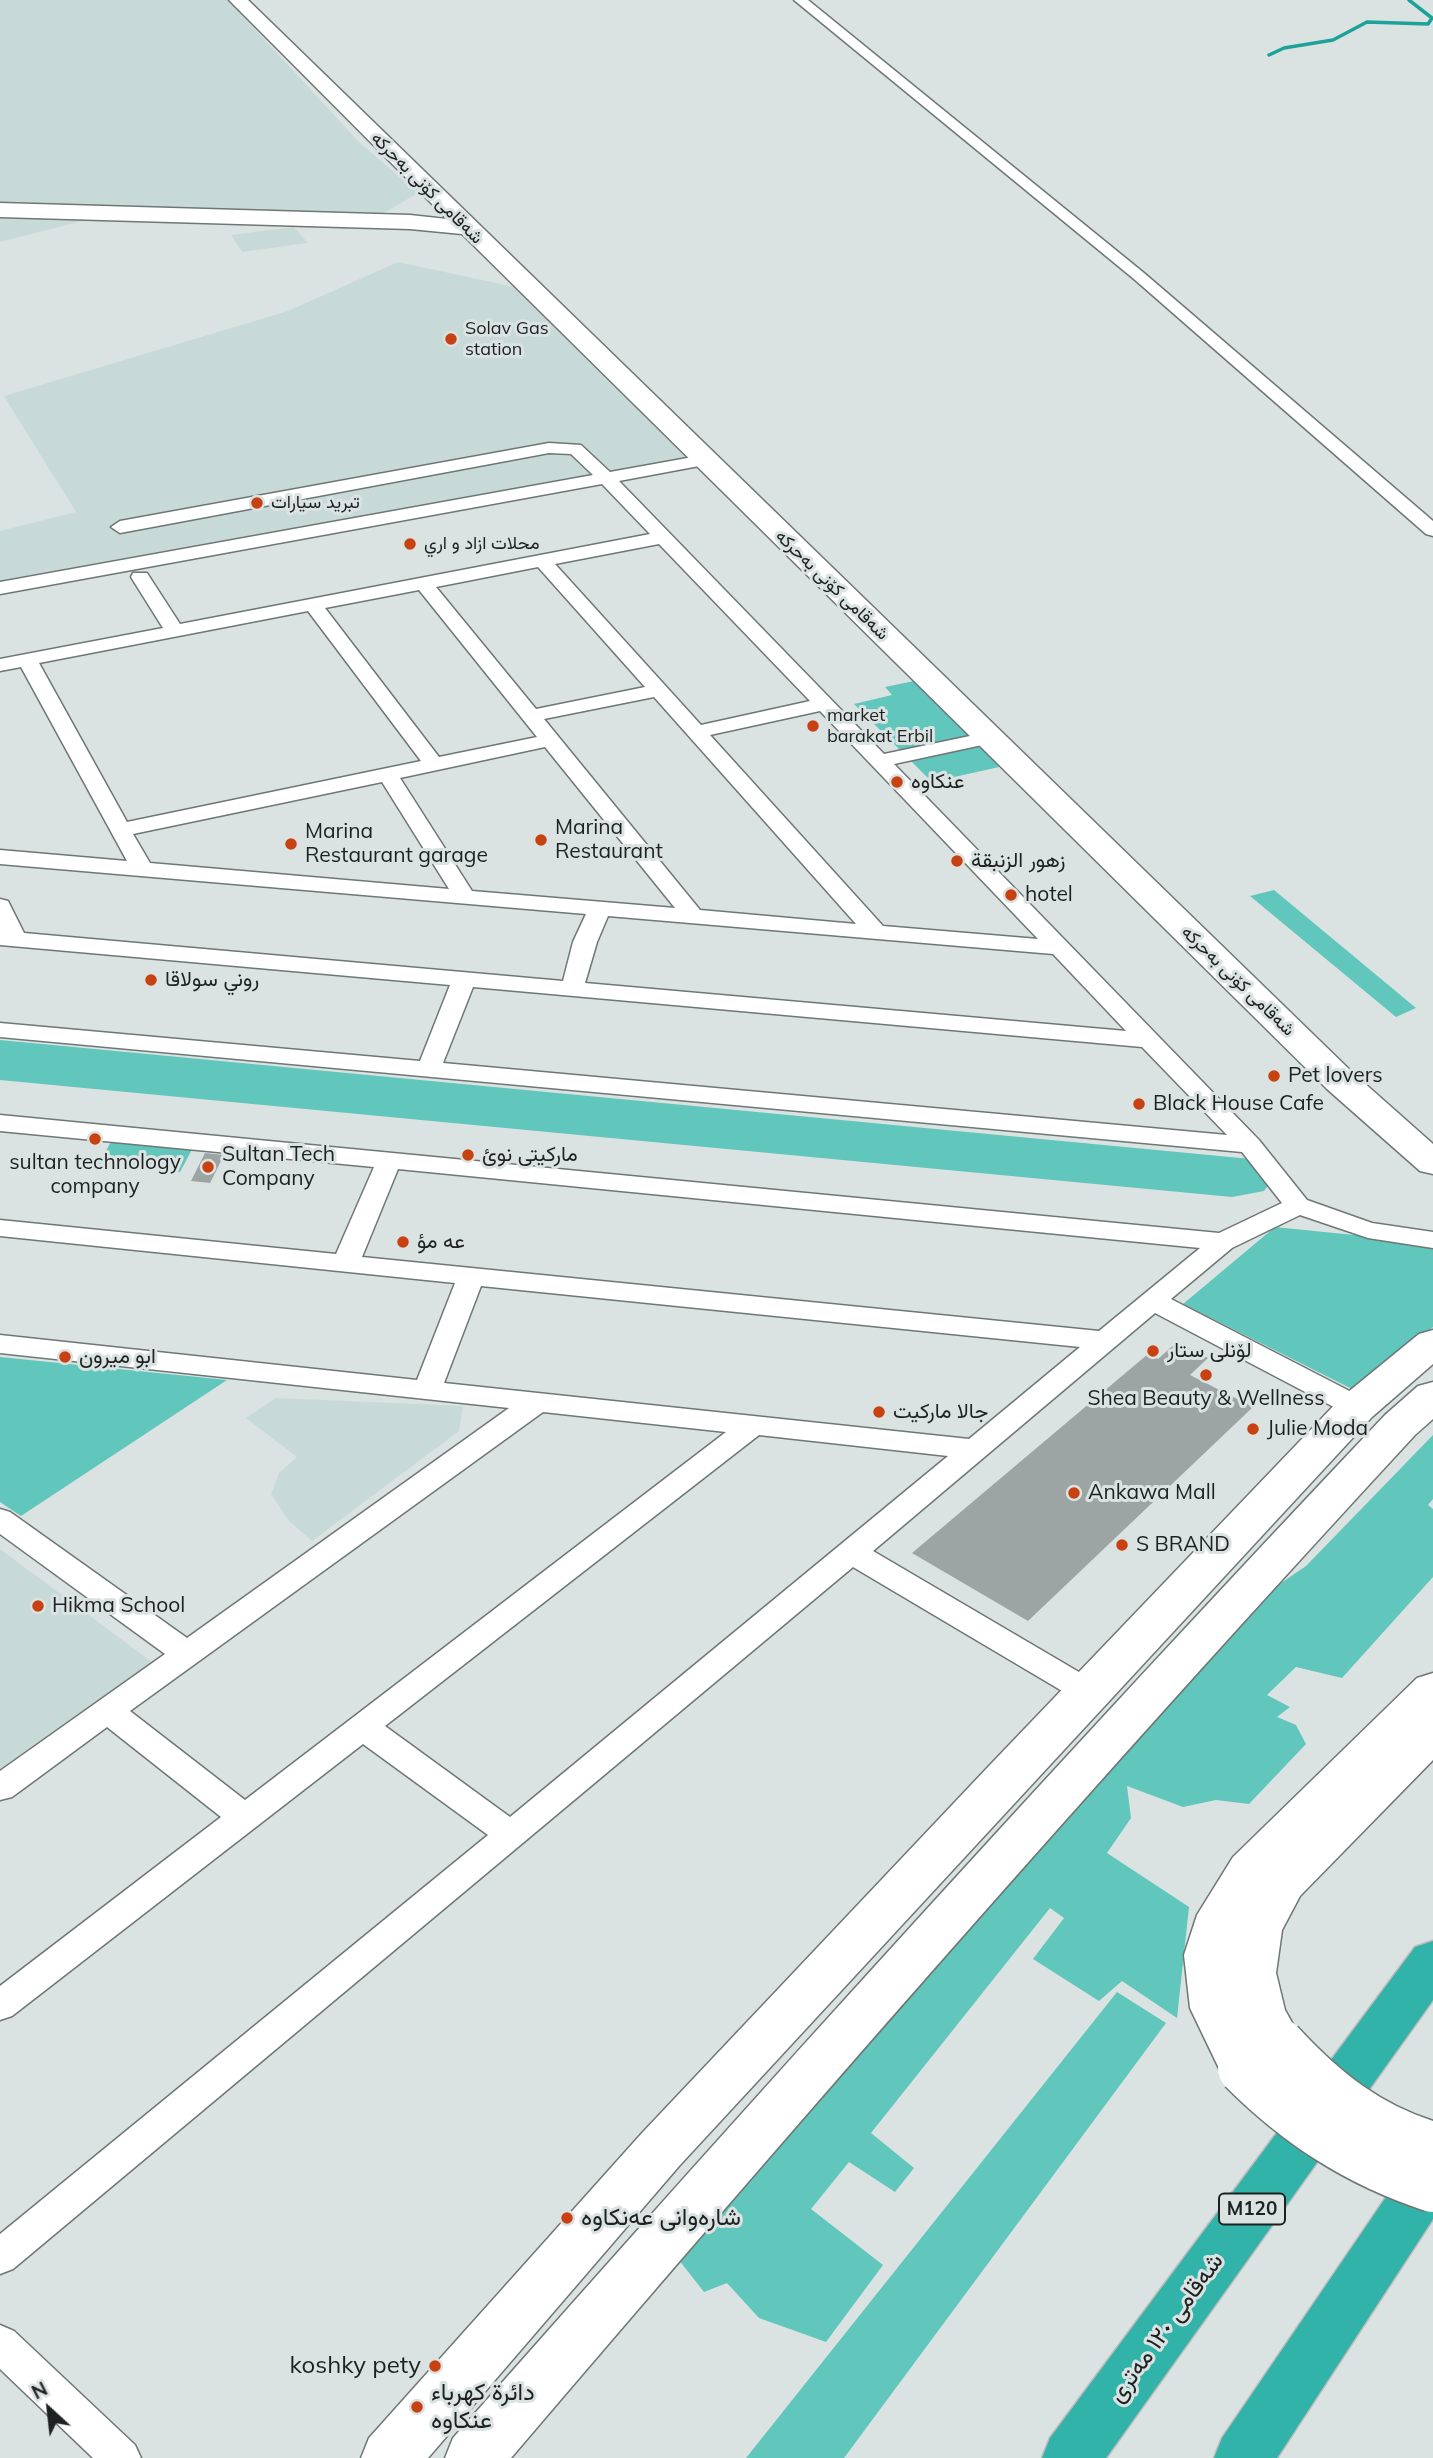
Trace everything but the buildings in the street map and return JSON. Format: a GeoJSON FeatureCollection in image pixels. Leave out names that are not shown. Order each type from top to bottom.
{"type":"FeatureCollection","features":[{"type":"Feature","properties":{"kind":"highway","name":"شەقامی ١٢٠ مەتری"},"geometry":{"type":"LineString","coordinates":[[1071,2458],[1433,1961]]}},
{"type":"Feature","properties":{"kind":"highway"},"geometry":{"type":"LineString","coordinates":[[1242,2458],[1433,2173]]}},
{"type":"Feature","properties":{"kind":"street","name":"شەقامی کۆنی بەحرکە"},"geometry":{"type":"LineString","coordinates":[[238,0],[467,228],[1340,1081],[1433,1163]]}},
{"type":"Feature","properties":{"kind":"street","name":"شەقامی کۆنی بەحرکە"},"geometry":{"type":"LineString","coordinates":[[259,0],[1247,953]]}},
{"type":"Feature","properties":{"kind":"street"},"geometry":{"type":"LineString","coordinates":[[800,0],[1139,276],[1433,530]]}},
{"type":"Feature","properties":{"kind":"street"},"geometry":{"type":"LineString","coordinates":[[370,222],[418,209],[429,200],[430,190]]}},
{"type":"Feature","properties":{"kind":"street"},"geometry":{"type":"LineString","coordinates":[[0,210],[370,222],[467,228]]}},
{"type":"Feature","properties":{"kind":"street"},"geometry":{"type":"LineString","coordinates":[[120,527],[549,448],[575,449],[612,483],[1250,1145],[1298,1206],[1368,1230],[1433,1240]]}},
{"type":"Feature","properties":{"kind":"street"},"geometry":{"type":"LineString","coordinates":[[0,603],[612,483],[704,460]]}},
{"type":"Feature","properties":{"kind":"street"},"geometry":{"type":"LineString","coordinates":[[0,588],[612,483]]}},
{"type":"Feature","properties":{"kind":"street"},"geometry":{"type":"LineString","coordinates":[[0,665],[664,537]]}},
{"type":"Feature","properties":{"kind":"street"},"geometry":{"type":"LineString","coordinates":[[542,560],[876,932]]}},
{"type":"Feature","properties":{"kind":"street"},"geometry":{"type":"LineString","coordinates":[[140,577],[175,631]]}},
{"type":"Feature","properties":{"kind":"street"},"geometry":{"type":"LineString","coordinates":[[423,583],[693,916]]}},
{"type":"Feature","properties":{"kind":"street"},"geometry":{"type":"LineString","coordinates":[[313,605],[433,763]]}},
{"type":"Feature","properties":{"kind":"street"},"geometry":{"type":"LineString","coordinates":[[27,660],[142,869]]}},
{"type":"Feature","properties":{"kind":"street"},"geometry":{"type":"LineString","coordinates":[[531,716],[658,690]]}},
{"type":"Feature","properties":{"kind":"street"},"geometry":{"type":"LineString","coordinates":[[696,732],[825,704]]}},
{"type":"Feature","properties":{"kind":"street"},"geometry":{"type":"LineString","coordinates":[[880,761],[989,738]]}},
{"type":"Feature","properties":{"kind":"street"},"geometry":{"type":"LineString","coordinates":[[120,830],[550,740]]}},
{"type":"Feature","properties":{"kind":"street"},"geometry":{"type":"LineString","coordinates":[[387,773],[466,897]]}},
{"type":"Feature","properties":{"kind":"street"},"geometry":{"type":"LineString","coordinates":[[0,857],[1061,948]]}},
{"type":"Feature","properties":{"kind":"street"},"geometry":{"type":"LineString","coordinates":[[0,906],[8,939],[1149,1040]]}},
{"type":"Feature","properties":{"kind":"street"},"geometry":{"type":"LineString","coordinates":[[572,989],[585,942],[600,909]]}},
{"type":"Feature","properties":{"kind":"street"},"geometry":{"type":"LineString","coordinates":[[429,1069],[464,979]]}},
{"type":"Feature","properties":{"kind":"street"},"geometry":{"type":"LineString","coordinates":[[0,1030],[1250,1145]]}},
{"type":"Feature","properties":{"kind":"street"},"geometry":{"type":"LineString","coordinates":[[0,1123],[1223,1242]]}},
{"type":"Feature","properties":{"kind":"street"},"geometry":{"type":"LineString","coordinates":[[346,1263],[389,1161]]}},
{"type":"Feature","properties":{"kind":"street"},"geometry":{"type":"LineString","coordinates":[[0,2257],[1223,1242],[1298,1206]]}},
{"type":"Feature","properties":{"kind":"street"},"geometry":{"type":"LineString","coordinates":[[0,1228],[1105,1341]]}},
{"type":"Feature","properties":{"kind":"street"},"geometry":{"type":"LineString","coordinates":[[427,1390],[471,1276]]}},
{"type":"Feature","properties":{"kind":"street"},"geometry":{"type":"LineString","coordinates":[[1153,1301],[1357,1407]]}},
{"type":"Feature","properties":{"kind":"street"},"geometry":{"type":"LineString","coordinates":[[390,2458],[695,2111],[1357,1407],[1433,1343]]}},
{"type":"Feature","properties":{"kind":"street"},"geometry":{"type":"LineString","coordinates":[[0,1344],[974,1449]]}},
{"type":"Feature","properties":{"kind":"street"},"geometry":{"type":"LineString","coordinates":[[474,2458],[746,2147],[1269,1565],[1400,1425],[1433,1396]]}},
{"type":"Feature","properties":{"kind":"street"},"geometry":{"type":"LineString","coordinates":[[0,1788],[537,1402]]}},
{"type":"Feature","properties":{"kind":"street"},"geometry":{"type":"LineString","coordinates":[[0,2006],[754,1425]]}},
{"type":"Feature","properties":{"kind":"street"},"geometry":{"type":"LineString","coordinates":[[0,1519],[187,1654]]}},
{"type":"Feature","properties":{"kind":"street"},"geometry":{"type":"LineString","coordinates":[[851,1552],[1090,1693]]}},
{"type":"Feature","properties":{"kind":"street"},"geometry":{"type":"LineString","coordinates":[[1433,1690],[1250,1871],[1222,1914],[1209,1955],[1216,2008],[1261,2056],[1306,2076],[1341,2105],[1381,2129],[1433,2148]]}},
{"type":"Feature","properties":{"kind":"street"},"geometry":{"type":"LineString","coordinates":[[108,1711],[245,1818]]}},
{"type":"Feature","properties":{"kind":"street"},"geometry":{"type":"LineString","coordinates":[[363,1727],[510,1834]]}},
{"type":"Feature","properties":{"kind":"street"},"geometry":{"type":"LineString","coordinates":[[1433,1731],[1283,1882],[1257,1930],[1251,1973],[1260,2014],[1261,2056],[1277,2102],[1316,2133],[1360,2158],[1408,2179],[1433,2186]]}},
{"type":"Feature","properties":{"kind":"street"},"geometry":{"type":"LineString","coordinates":[[695,2111],[746,2147]]}},
{"type":"Feature","properties":{"kind":"street"},"geometry":{"type":"LineString","coordinates":[[0,2343],[121,2458]]}},
{"type":"Feature","properties":{"kind":"shaded area"},"geometry":{"type":"Polygon","coordinates":[[[0,0],[228,0],[358,141],[418,193],[382,214],[267,223],[86,220],[0,242],[0,0]]]}},
{"type":"Feature","properties":{"kind":"shaded area"},"geometry":{"type":"Polygon","coordinates":[[[294,227],[308,243],[242,252],[231,235],[294,227]]]}},
{"type":"Feature","properties":{"kind":"shaded area"},"geometry":{"type":"Polygon","coordinates":[[[398,262],[538,292],[716,460],[0,594],[0,531],[76,512],[4,396],[288,311],[398,262]]]}},
{"type":"Feature","properties":{"kind":"shaded area"},"geometry":{"type":"Polygon","coordinates":[[[919,680],[1008,765],[932,782],[854,704],[892,695],[885,687],[919,680]]]}},
{"type":"Feature","properties":{"kind":"shaded area"},"geometry":{"type":"Polygon","coordinates":[[[1274,890],[1416,1008],[1396,1017],[1250,896],[1274,890]]]}},
{"type":"Feature","properties":{"kind":"shaded area"},"geometry":{"type":"Polygon","coordinates":[[[0,1040],[1251,1159],[1270,1183],[1264,1191],[1232,1197],[0,1080],[0,1040]]]}},
{"type":"Feature","properties":{"kind":"shaded area"},"geometry":{"type":"Polygon","coordinates":[[[116,1132],[197,1140],[180,1172],[99,1164],[116,1132]]]}},
{"type":"Feature","properties":{"kind":"shaded area"},"geometry":{"type":"Polygon","coordinates":[[[1275,1227],[1433,1243],[1433,1327],[1360,1393],[1183,1304],[1275,1227]]]}},
{"type":"Feature","properties":{"kind":"shaded area"},"geometry":{"type":"Polygon","coordinates":[[[0,1357],[227,1380],[21,1516],[0,1502],[0,1357]]]}},
{"type":"Feature","properties":{"kind":"shaded area"},"geometry":{"type":"Polygon","coordinates":[[[276,1398],[463,1406],[459,1431],[312,1541],[289,1521],[271,1494],[279,1473],[297,1457],[246,1418],[276,1398]]]}},
{"type":"Feature","properties":{"kind":"shaded area"},"geometry":{"type":"Polygon","coordinates":[[[1433,1435],[1433,1499],[1428,1505],[1433,1509],[1433,1577],[1342,1678],[1296,1667],[1267,1695],[1290,1707],[1277,1717],[1296,1725],[1306,1744],[1249,1804],[1216,1800],[1183,1807],[1127,1786],[1131,1818],[1107,1853],[1189,1907],[1177,2018],[1122,1981],[1099,2001],[1033,1959],[1064,1918],[1050,1908],[871,2133],[914,2168],[895,2192],[849,2162],[811,2209],[883,2265],[826,2342],[759,2318],[727,2283],[704,2292],[675,2255],[1259,1598],[1306,1566],[1433,1435]]]}},
{"type":"Feature","properties":{"kind":"shaded area","name":"Hikma School"},"geometry":{"type":"Polygon","coordinates":[[[0,1549],[152,1662],[0,1769],[0,1549]]]}},
{"type":"Feature","properties":{"kind":"shaded area"},"geometry":{"type":"Polygon","coordinates":[[[1117,1992],[1166,2023],[844,2458],[746,2458],[1117,1992]]]}},
{"type":"Feature","properties":{"kind":"waterway"},"geometry":{"type":"LineString","coordinates":[[1269,55],[1284,48],[1333,40],[1367,22],[1428,24],[1432,18],[1409,0]]}},
{"type":"Feature","properties":{"kind":"place","name":"Solav Gas station"},"geometry":{"type":"Point","coordinates":[451,339]}},
{"type":"Feature","properties":{"kind":"place","name":"تبريد سيارات"},"geometry":{"type":"Point","coordinates":[257,503]}},
{"type":"Feature","properties":{"kind":"place","name":"محلات ازاد و اري"},"geometry":{"type":"Point","coordinates":[410,544]}},
{"type":"Feature","properties":{"kind":"place","name":"market barakat Erbil"},"geometry":{"type":"Point","coordinates":[813,726]}},
{"type":"Feature","properties":{"kind":"place","name":"عنكاوه"},"geometry":{"type":"Point","coordinates":[897,782]}},
{"type":"Feature","properties":{"kind":"place","name":"Marina Restaurant"},"geometry":{"type":"Point","coordinates":[541,840]}},
{"type":"Feature","properties":{"kind":"place","name":"Marina Restaurant garage"},"geometry":{"type":"Point","coordinates":[291,844]}},
{"type":"Feature","properties":{"kind":"place","name":"زهور الزنبقة"},"geometry":{"type":"Point","coordinates":[957,861]}},
{"type":"Feature","properties":{"kind":"place","name":"hotel"},"geometry":{"type":"Point","coordinates":[1011,895]}},
{"type":"Feature","properties":{"kind":"place","name":"روني سولاقا"},"geometry":{"type":"Point","coordinates":[151,980]}},
{"type":"Feature","properties":{"kind":"place","name":"Pet lovers"},"geometry":{"type":"Point","coordinates":[1274,1076]}},
{"type":"Feature","properties":{"kind":"place","name":"Black House Cafe"},"geometry":{"type":"Point","coordinates":[1139,1104]}},
{"type":"Feature","properties":{"kind":"place","name":"sultan technology company"},"geometry":{"type":"Point","coordinates":[95,1139]}},
{"type":"Feature","properties":{"kind":"place","name":"مارکیتی نوئ"},"geometry":{"type":"Point","coordinates":[468,1155]}},
{"type":"Feature","properties":{"kind":"place","name":"Sultan Tech Company"},"geometry":{"type":"Point","coordinates":[208,1167]}},
{"type":"Feature","properties":{"kind":"place","name":"عه مؤ"},"geometry":{"type":"Point","coordinates":[403,1242]}},
{"type":"Feature","properties":{"kind":"place","name":"لۆنلی ستار"},"geometry":{"type":"Point","coordinates":[1153,1351]}},
{"type":"Feature","properties":{"kind":"place","name":"ابو ميرون"},"geometry":{"type":"Point","coordinates":[65,1357]}},
{"type":"Feature","properties":{"kind":"place","name":"Shea Beauty & Wellness"},"geometry":{"type":"Point","coordinates":[1206,1375]}},
{"type":"Feature","properties":{"kind":"place","name":"جالا ماركيت"},"geometry":{"type":"Point","coordinates":[879,1412]}},
{"type":"Feature","properties":{"kind":"place","name":"Julie Moda"},"geometry":{"type":"Point","coordinates":[1253,1429]}},
{"type":"Feature","properties":{"kind":"place","name":"Ankawa Mall"},"geometry":{"type":"Point","coordinates":[1074,1493]}},
{"type":"Feature","properties":{"kind":"place","name":"S BRAND"},"geometry":{"type":"Point","coordinates":[1122,1545]}},
{"type":"Feature","properties":{"kind":"place","name":"Hikma School"},"geometry":{"type":"Point","coordinates":[38,1606]}},
{"type":"Feature","properties":{"kind":"place","name":"شارەوانی عەنکاوە"},"geometry":{"type":"Point","coordinates":[567,2218]}},
{"type":"Feature","properties":{"kind":"place","name":"koshky pety"},"geometry":{"type":"Point","coordinates":[435,2366]}},
{"type":"Feature","properties":{"kind":"place","name":"دائرة كهرباء عنكاوه"},"geometry":{"type":"Point","coordinates":[417,2407]}}]}
